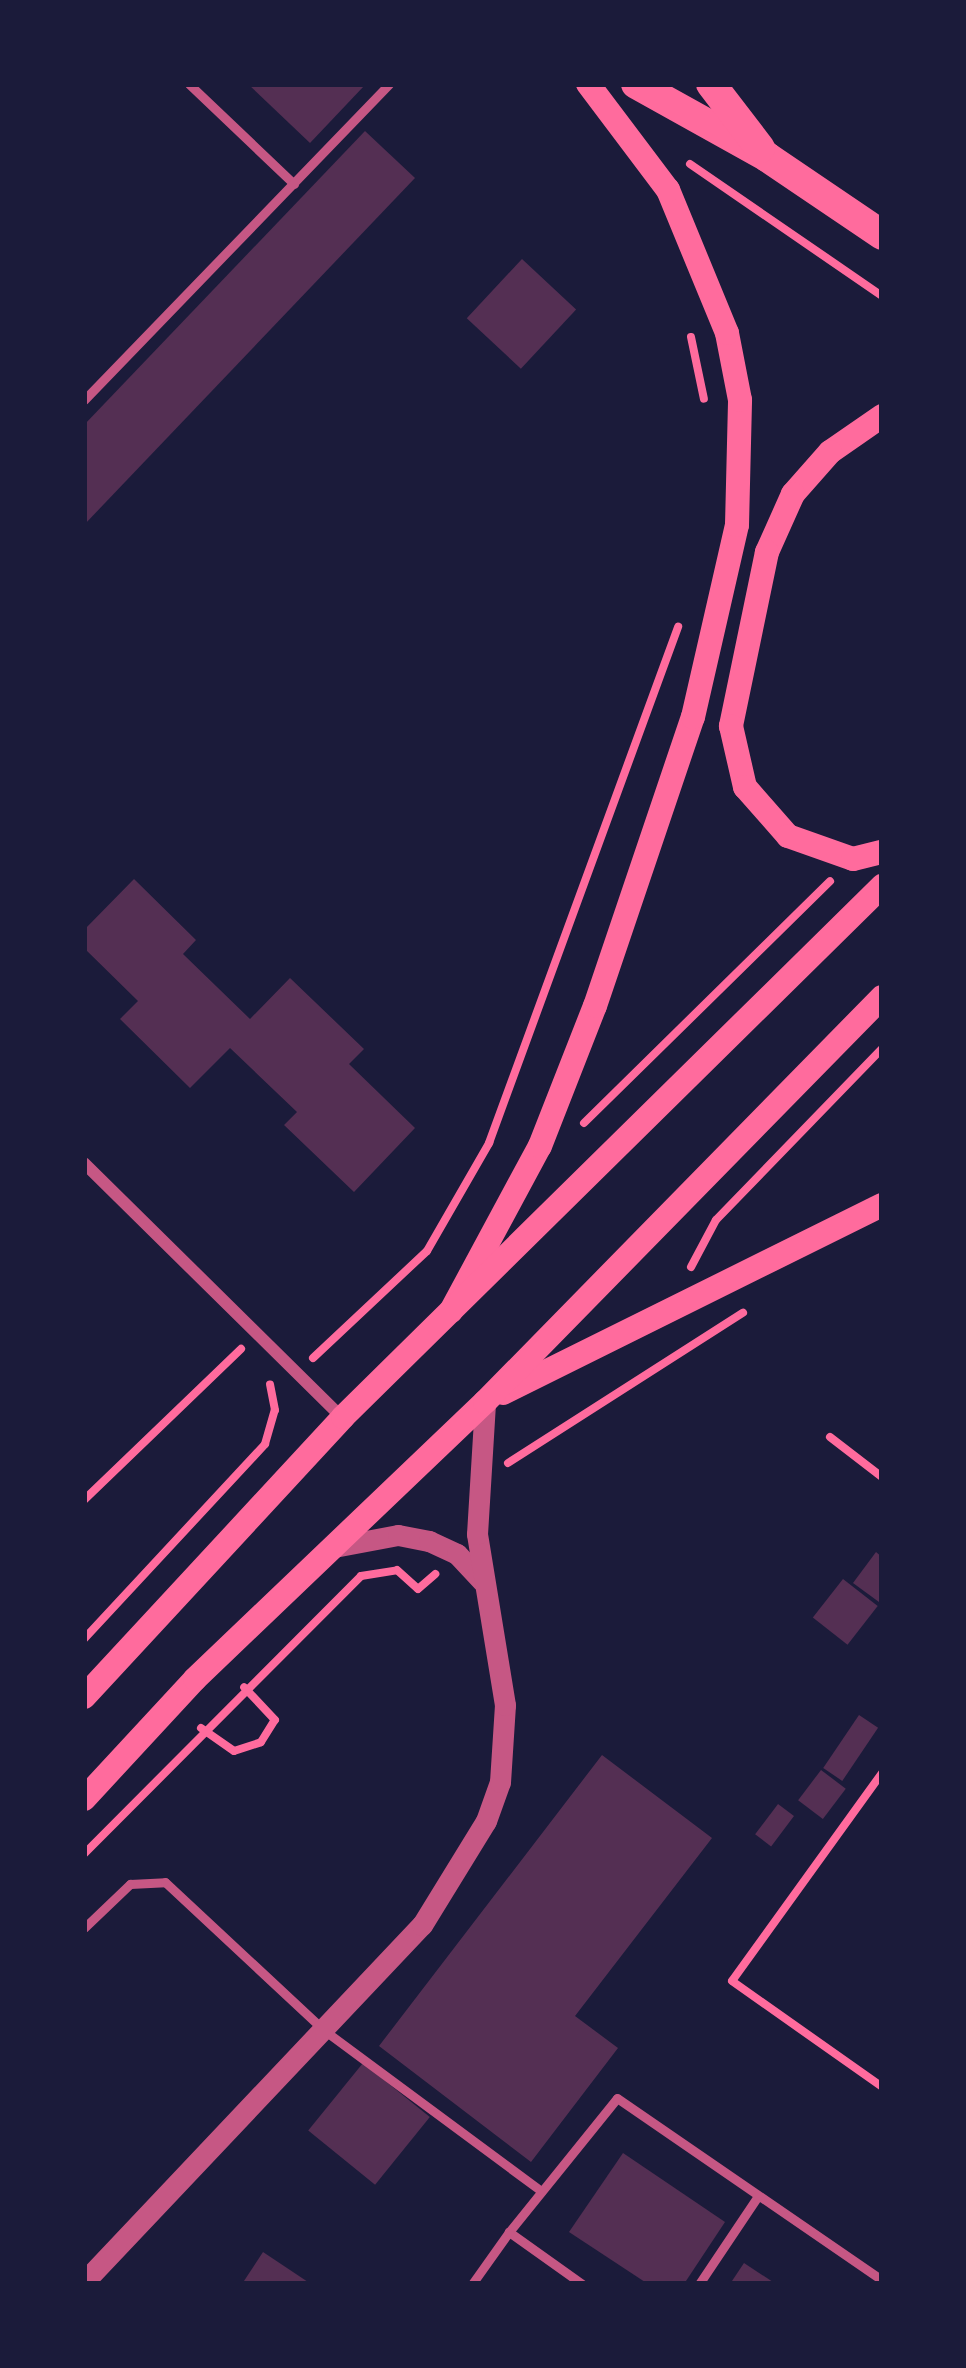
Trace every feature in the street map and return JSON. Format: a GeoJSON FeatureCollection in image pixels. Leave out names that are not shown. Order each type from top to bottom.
{"type":"FeatureCollection","features":[{"type":"Feature","properties":{"kind":"main road"},"geometry":{"type":"LineString","coordinates":[[451,1311],[540,1146],[693,717],[737,526],[740,400],[727,333],[644,152],[588,84]]}},
{"type":"Feature","properties":{"kind":"main road"},"geometry":{"type":"LineString","coordinates":[[636,84],[767,158],[882,235]]}},
{"type":"Feature","properties":{"kind":"main road"},"geometry":{"type":"LineString","coordinates":[[711,84],[767,158]]}},
{"type":"Feature","properties":{"kind":"main road"},"geometry":{"type":"LineString","coordinates":[[882,416],[830,452],[793,494],[767,552],[731,726],[746,788],[764,814],[813,850],[853,859],[882,852]]}},
{"type":"Feature","properties":{"kind":"main road"},"geometry":{"type":"LineString","coordinates":[[84,1697],[343,1418],[882,886]]}},
{"type":"Feature","properties":{"kind":"main road"},"geometry":{"type":"LineString","coordinates":[[84,1799],[195,1679],[484,1402],[882,997]]}},
{"type":"Feature","properties":{"kind":"main road"},"geometry":{"type":"LineString","coordinates":[[484,1402],[882,1205]]}},
{"type":"Feature","properties":{"kind":"street"},"geometry":{"type":"LineString","coordinates":[[84,1163],[343,1418]]}},
{"type":"Feature","properties":{"kind":"street"},"geometry":{"type":"LineString","coordinates":[[84,2282],[422,1925],[486,1821],[500,1782],[505,1705],[483,1581],[475,1477],[484,1402]]}},
{"type":"Feature","properties":{"kind":"street"},"geometry":{"type":"LineString","coordinates":[[334,1547],[398,1535],[457,1554],[483,1581]]}},
{"type":"Feature","properties":{"kind":"lane"},"geometry":{"type":"LineString","coordinates":[[189,84],[294,184]]}},
{"type":"Feature","properties":{"kind":"lane"},"geometry":{"type":"LineString","coordinates":[[84,400],[389,84]]}},
{"type":"Feature","properties":{"kind":"lane"},"geometry":{"type":"LineString","coordinates":[[84,1928],[130,1884],[165,1882],[325,2031],[541,2191]]}},
{"type":"Feature","properties":{"kind":"lane"},"geometry":{"type":"LineString","coordinates":[[472,2284],[617,2098],[882,2280]]}},
{"type":"Feature","properties":{"kind":"lane"},"geometry":{"type":"LineString","coordinates":[[699,2284],[758,2196]]}},
{"type":"Feature","properties":{"kind":"lane"},"geometry":{"type":"LineString","coordinates":[[509,2232],[582,2284]]}},
{"type":"Feature","properties":{"kind":"path"},"geometry":{"type":"LineString","coordinates":[[644,152],[682,158],[882,296]]}},
{"type":"Feature","properties":{"kind":"path"},"geometry":{"type":"LineString","coordinates":[[685,320],[706,423]]}},
{"type":"Feature","properties":{"kind":"path"},"geometry":{"type":"LineString","coordinates":[[273,1392],[427,1251],[490,1143],[683,613]]}},
{"type":"Feature","properties":{"kind":"path"},"geometry":{"type":"LineString","coordinates":[[490,1143],[540,1146],[574,1133],[853,859]]}},
{"type":"Feature","properties":{"kind":"path"},"geometry":{"type":"LineString","coordinates":[[680,1351],[693,1251],[716,1220],[882,1049]]}},
{"type":"Feature","properties":{"kind":"path"},"geometry":{"type":"LineString","coordinates":[[502,1468],[753,1306]]}},
{"type":"Feature","properties":{"kind":"path"},"geometry":{"type":"LineString","coordinates":[[84,1500],[242,1348],[256,1362]]}},
{"type":"Feature","properties":{"kind":"path"},"geometry":{"type":"LineString","coordinates":[[84,1639],[265,1444],[273,1392],[267,1376]]}},
{"type":"Feature","properties":{"kind":"path"},"geometry":{"type":"LineString","coordinates":[[830,1437],[882,1478]]}},
{"type":"Feature","properties":{"kind":"path"},"geometry":{"type":"LineString","coordinates":[[84,1854],[223,1707],[361,1576],[397,1570],[418,1589],[457,1554]]}},
{"type":"Feature","properties":{"kind":"path"},"geometry":{"type":"LineString","coordinates":[[882,1773],[732,1981],[882,2087]]}},
{"type":"Feature","properties":{"kind":"building"},"geometry":{"type":"Polygon","coordinates":[[[248,84],[362,84],[364,86],[310,143],[248,84]]]}},
{"type":"Feature","properties":{"kind":"building"},"geometry":{"type":"Polygon","coordinates":[[[365,131],[415,178],[84,525],[84,425],[365,131]]]}},
{"type":"Feature","properties":{"kind":"building"},"geometry":{"type":"Polygon","coordinates":[[[522,259],[576,309],[521,369],[467,318],[522,259]]]}},
{"type":"Feature","properties":{"kind":"building"},"geometry":{"type":"Polygon","coordinates":[[[134,879],[196,940],[183,954],[250,1019],[290,978],[364,1049],[349,1064],[415,1128],[354,1192],[284,1125],[297,1112],[230,1048],[190,1088],[120,1019],[138,1001],[84,948],[84,930],[134,879]]]}},
{"type":"Feature","properties":{"kind":"building"},"geometry":{"type":"Polygon","coordinates":[[[876,1552],[882,1557],[879,1602],[853,1583],[876,1552]]]}},
{"type":"Feature","properties":{"kind":"building"},"geometry":{"type":"Polygon","coordinates":[[[843,1579],[878,1606],[848,1645],[813,1618],[843,1579]]]}},
{"type":"Feature","properties":{"kind":"building"},"geometry":{"type":"Polygon","coordinates":[[[859,1715],[878,1728],[842,1781],[823,1768],[859,1715]]]}},
{"type":"Feature","properties":{"kind":"building"},"geometry":{"type":"Polygon","coordinates":[[[602,1755],[712,1838],[575,2016],[618,2048],[531,2162],[379,2046],[602,1755]]]}},
{"type":"Feature","properties":{"kind":"building"},"geometry":{"type":"Polygon","coordinates":[[[821,1770],[846,1789],[823,1819],[798,1800],[821,1770]]]}},
{"type":"Feature","properties":{"kind":"building"},"geometry":{"type":"Polygon","coordinates":[[[778,1804],[794,1816],[771,1846],[755,1834],[778,1804]]]}},
{"type":"Feature","properties":{"kind":"building"},"geometry":{"type":"Polygon","coordinates":[[[363,2063],[430,2117],[375,2185],[308,2131],[363,2063]]]}},
{"type":"Feature","properties":{"kind":"building"},"geometry":{"type":"Polygon","coordinates":[[[623,2153],[725,2222],[684,2284],[648,2284],[569,2232],[623,2153]]]}},
{"type":"Feature","properties":{"kind":"building"},"geometry":{"type":"Polygon","coordinates":[[[263,2252],[311,2284],[242,2284],[263,2252]]]}},
{"type":"Feature","properties":{"kind":"building"},"geometry":{"type":"Polygon","coordinates":[[[744,2263],[776,2284],[730,2284],[744,2263]]]}}]}
